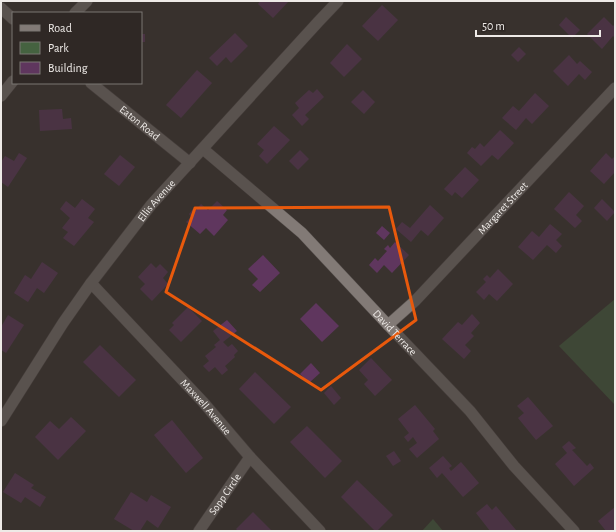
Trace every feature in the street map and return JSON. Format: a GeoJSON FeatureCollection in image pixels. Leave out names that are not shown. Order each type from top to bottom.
{"type":"FeatureCollection","features":[{"type":"Feature","properties":{"kind":"street"},"geometry":{"type":"LineString","coordinates":[[77,12],[87,1]]}},
{"type":"Feature","properties":{"kind":"street","name":"Ellis Avenue"},"geometry":{"type":"LineString","coordinates":[[1,421],[63,323],[91,283],[151,205],[338,1]]}},
{"type":"Feature","properties":{"kind":"street"},"geometry":{"type":"LineString","coordinates":[[1,8],[12,18]]}},
{"type":"Feature","properties":{"kind":"street"},"geometry":{"type":"LineString","coordinates":[[1,96],[12,83]]}},
{"type":"Feature","properties":{"kind":"street","name":"Eaton Road"},"geometry":{"type":"LineString","coordinates":[[92,84],[190,162]]}},
{"type":"Feature","properties":{"kind":"street","name":"Margaret Street"},"geometry":{"type":"LineString","coordinates":[[388,325],[415,301],[615,88]]}},
{"type":"Feature","properties":{"kind":"street","name":"David Terrace"},"geometry":{"type":"LineString","coordinates":[[203,149],[302,233],[470,411],[514,466],[574,531]]}},
{"type":"Feature","properties":{"kind":"street","name":"Maxwell Avenue"},"geometry":{"type":"LineString","coordinates":[[91,283],[203,402],[250,457],[320,531]]}},
{"type":"Feature","properties":{"kind":"street","name":"Sopp Circle"},"geometry":{"type":"LineString","coordinates":[[199,531],[250,457]]}},
{"type":"Feature","properties":{"kind":"highlighted area"},"geometry":{"type":"Polygon","coordinates":[[[389,207],[416,320],[321,390],[166,292],[195,208],[389,207]]]}},
{"type":"Feature","properties":{"kind":"green space"},"geometry":{"type":"Polygon","coordinates":[[[615,299],[615,405],[559,346],[615,299]]]}},
{"type":"Feature","properties":{"kind":"green space"},"geometry":{"type":"Polygon","coordinates":[[[433,519],[443,531],[422,531],[433,519]]]}},
{"type":"Feature","properties":{"kind":"building"},"geometry":{"type":"Polygon","coordinates":[[[260,1],[289,1],[273,18],[258,4],[260,1]]]}},
{"type":"Feature","properties":{"kind":"building"},"geometry":{"type":"Polygon","coordinates":[[[382,5],[398,20],[378,41],[362,26],[382,5]]]}},
{"type":"Feature","properties":{"kind":"building"},"geometry":{"type":"Polygon","coordinates":[[[566,17],[580,30],[572,38],[559,25],[566,17]]]}},
{"type":"Feature","properties":{"kind":"building"},"geometry":{"type":"Polygon","coordinates":[[[604,17],[613,26],[615,24],[615,38],[613,36],[602,49],[587,34],[604,17]]]}},
{"type":"Feature","properties":{"kind":"building"},"geometry":{"type":"Polygon","coordinates":[[[235,33],[248,46],[231,63],[226,57],[217,66],[209,58],[235,33]]]}},
{"type":"Feature","properties":{"kind":"building"},"geometry":{"type":"Polygon","coordinates":[[[142,34],[145,34],[145,42],[142,42],[142,34]]]}},
{"type":"Feature","properties":{"kind":"building"},"geometry":{"type":"Polygon","coordinates":[[[347,44],[362,59],[344,77],[330,63],[347,44]]]}},
{"type":"Feature","properties":{"kind":"building"},"geometry":{"type":"Polygon","coordinates":[[[519,47],[526,54],[518,62],[511,55],[519,47]]]}},
{"type":"Feature","properties":{"kind":"building"},"geometry":{"type":"Polygon","coordinates":[[[569,55],[577,64],[580,61],[592,72],[585,80],[579,74],[568,86],[553,71],[569,55]]]}},
{"type":"Feature","properties":{"kind":"building"},"geometry":{"type":"Polygon","coordinates":[[[197,70],[212,83],[181,118],[166,105],[197,70]]]}},
{"type":"Feature","properties":{"kind":"building"},"geometry":{"type":"Polygon","coordinates":[[[317,89],[324,97],[305,115],[309,119],[302,126],[292,115],[299,108],[295,103],[309,90],[313,93],[317,89]]]}},
{"type":"Feature","properties":{"kind":"building"},"geometry":{"type":"Polygon","coordinates":[[[363,90],[375,102],[364,114],[351,102],[363,90]]]}},
{"type":"Feature","properties":{"kind":"building"},"geometry":{"type":"Polygon","coordinates":[[[535,93],[549,106],[532,124],[526,118],[516,130],[502,118],[513,106],[519,111],[535,93]]]}},
{"type":"Feature","properties":{"kind":"building"},"geometry":{"type":"Polygon","coordinates":[[[62,109],[63,119],[71,118],[72,129],[40,131],[39,110],[62,109]]]}},
{"type":"Feature","properties":{"kind":"building"},"geometry":{"type":"Polygon","coordinates":[[[274,126],[290,140],[267,164],[259,156],[264,150],[257,144],[274,126]]]}},
{"type":"Feature","properties":{"kind":"building"},"geometry":{"type":"Polygon","coordinates":[[[500,130],[514,143],[498,160],[492,155],[481,166],[467,153],[472,147],[475,149],[480,143],[484,147],[500,130]]]}},
{"type":"Feature","properties":{"kind":"building"},"geometry":{"type":"Polygon","coordinates":[[[300,150],[309,159],[298,170],[289,161],[300,150]]]}},
{"type":"Feature","properties":{"kind":"building"},"geometry":{"type":"Polygon","coordinates":[[[19,153],[27,158],[8,187],[1,182],[1,162],[5,156],[14,161],[19,153]]]}},
{"type":"Feature","properties":{"kind":"building"},"geometry":{"type":"Polygon","coordinates":[[[606,153],[612,159],[615,156],[615,172],[604,184],[590,171],[606,153]]]}},
{"type":"Feature","properties":{"kind":"building"},"geometry":{"type":"Polygon","coordinates":[[[120,155],[135,167],[119,186],[104,174],[120,155]]]}},
{"type":"Feature","properties":{"kind":"building"},"geometry":{"type":"Polygon","coordinates":[[[465,167],[479,180],[462,198],[455,192],[452,196],[444,189],[465,167]]]}},
{"type":"Feature","properties":{"kind":"building"},"geometry":{"type":"Polygon","coordinates":[[[569,192],[584,206],[576,215],[582,221],[575,228],[554,209],[569,192]]]}},
{"type":"Feature","properties":{"kind":"building"},"geometry":{"type":"Polygon","coordinates":[[[82,199],[95,209],[88,218],[94,222],[74,246],[63,238],[68,232],[62,228],[70,218],[60,209],[66,201],[75,208],[82,199]]]}},
{"type":"Feature","properties":{"kind":"building"},"geometry":{"type":"Polygon","coordinates":[[[602,199],[615,212],[607,221],[594,208],[602,199]]]}},
{"type":"Feature","properties":{"kind":"building"},"geometry":{"type":"Polygon","coordinates":[[[217,201],[227,210],[223,215],[228,220],[214,236],[206,228],[200,234],[186,222],[191,217],[189,214],[193,209],[195,211],[201,204],[208,210],[217,201]]]}},
{"type":"Feature","properties":{"kind":"building"},"geometry":{"type":"Polygon","coordinates":[[[430,205],[444,218],[428,236],[421,230],[411,242],[396,229],[402,222],[410,228],[430,205]]]}},
{"type":"Feature","properties":{"kind":"building"},"geometry":{"type":"Polygon","coordinates":[[[550,224],[562,234],[556,240],[562,246],[556,253],[547,245],[533,260],[518,247],[532,231],[539,237],[550,224]]]}},
{"type":"Feature","properties":{"kind":"building"},"geometry":{"type":"Polygon","coordinates":[[[382,226],[390,233],[384,240],[376,233],[382,226]]]}},
{"type":"Feature","properties":{"kind":"building"},"geometry":{"type":"Polygon","coordinates":[[[395,242],[409,255],[392,273],[384,265],[377,273],[369,265],[375,258],[378,261],[387,251],[384,249],[388,245],[390,248],[395,242]]]}},
{"type":"Feature","properties":{"kind":"building"},"geometry":{"type":"Polygon","coordinates":[[[263,255],[280,273],[260,292],[252,285],[258,279],[248,269],[263,255]]]}},
{"type":"Feature","properties":{"kind":"building"},"geometry":{"type":"Polygon","coordinates":[[[42,262],[58,273],[44,293],[37,288],[28,302],[14,293],[25,275],[31,279],[42,262]]]}},
{"type":"Feature","properties":{"kind":"building"},"geometry":{"type":"Polygon","coordinates":[[[151,263],[156,268],[160,264],[168,272],[163,278],[168,284],[152,301],[140,289],[145,284],[138,277],[151,263]]]}},
{"type":"Feature","properties":{"kind":"building"},"geometry":{"type":"Polygon","coordinates":[[[498,269],[513,284],[497,301],[489,294],[484,300],[476,292],[486,282],[483,279],[487,275],[490,278],[498,269]]]}},
{"type":"Feature","properties":{"kind":"building"},"geometry":{"type":"Polygon","coordinates":[[[316,303],[339,326],[322,342],[300,319],[316,303]]]}},
{"type":"Feature","properties":{"kind":"building"},"geometry":{"type":"Polygon","coordinates":[[[188,307],[202,321],[181,342],[169,330],[174,325],[172,323],[188,307]]]}},
{"type":"Feature","properties":{"kind":"building"},"geometry":{"type":"Polygon","coordinates":[[[472,314],[480,323],[471,333],[474,336],[465,345],[471,351],[464,359],[442,339],[458,322],[462,325],[472,314]]]}},
{"type":"Feature","properties":{"kind":"building"},"geometry":{"type":"Polygon","coordinates":[[[8,315],[24,325],[6,353],[1,350],[1,327],[8,315]]]}},
{"type":"Feature","properties":{"kind":"building"},"geometry":{"type":"Polygon","coordinates":[[[227,320],[237,331],[223,342],[228,347],[232,344],[238,351],[234,355],[235,357],[225,366],[228,370],[222,375],[215,367],[209,372],[203,366],[209,361],[205,356],[216,347],[214,345],[220,340],[213,331],[227,320]]]}},
{"type":"Feature","properties":{"kind":"building"},"geometry":{"type":"Polygon","coordinates":[[[100,345],[136,380],[119,397],[83,362],[100,345]]]}},
{"type":"Feature","properties":{"kind":"building"},"geometry":{"type":"Polygon","coordinates":[[[371,358],[392,380],[375,396],[364,384],[368,380],[359,370],[371,358]]]}},
{"type":"Feature","properties":{"kind":"building"},"geometry":{"type":"Polygon","coordinates":[[[311,363],[320,373],[309,383],[300,374],[311,363]]]}},
{"type":"Feature","properties":{"kind":"building"},"geometry":{"type":"Polygon","coordinates":[[[255,372],[291,407],[274,424],[239,389],[255,372]]]}},
{"type":"Feature","properties":{"kind":"building"},"geometry":{"type":"Polygon","coordinates":[[[331,386],[341,398],[334,405],[324,393],[331,386]]]}},
{"type":"Feature","properties":{"kind":"building"},"geometry":{"type":"Polygon","coordinates":[[[528,397],[553,426],[536,440],[518,418],[524,413],[517,406],[528,397]]]}},
{"type":"Feature","properties":{"kind":"building"},"geometry":{"type":"Polygon","coordinates":[[[415,405],[435,429],[433,431],[439,439],[417,458],[409,449],[417,443],[413,437],[408,442],[404,437],[409,433],[398,419],[415,405]]]}},
{"type":"Feature","properties":{"kind":"building"},"geometry":{"type":"Polygon","coordinates":[[[71,417],[86,431],[58,460],[35,437],[50,421],[59,429],[71,417]]]}},
{"type":"Feature","properties":{"kind":"building"},"geometry":{"type":"Polygon","coordinates":[[[172,420],[203,458],[186,473],[154,435],[172,420]]]}},
{"type":"Feature","properties":{"kind":"building"},"geometry":{"type":"Polygon","coordinates":[[[307,426],[342,461],[325,478],[290,442],[307,426]]]}},
{"type":"Feature","properties":{"kind":"building"},"geometry":{"type":"Polygon","coordinates":[[[569,441],[576,448],[572,450],[587,466],[590,463],[594,468],[574,486],[555,464],[567,453],[562,447],[569,441]]]}},
{"type":"Feature","properties":{"kind":"building"},"geometry":{"type":"Polygon","coordinates":[[[394,451],[401,461],[393,466],[386,456],[394,451]]]}},
{"type":"Feature","properties":{"kind":"building"},"geometry":{"type":"Polygon","coordinates":[[[443,456],[452,466],[449,468],[451,471],[461,462],[479,483],[463,497],[442,473],[437,478],[429,468],[443,456]]]}},
{"type":"Feature","properties":{"kind":"building"},"geometry":{"type":"Polygon","coordinates":[[[15,473],[34,485],[31,488],[46,497],[40,507],[25,497],[21,503],[3,492],[15,473]]]}},
{"type":"Feature","properties":{"kind":"building"},"geometry":{"type":"Polygon","coordinates":[[[357,480],[393,515],[377,531],[375,531],[341,497],[357,480]]]}},
{"type":"Feature","properties":{"kind":"building"},"geometry":{"type":"Polygon","coordinates":[[[131,492],[147,502],[151,495],[171,507],[158,528],[147,520],[140,531],[134,531],[114,519],[131,492]]]}},
{"type":"Feature","properties":{"kind":"building"},"geometry":{"type":"Polygon","coordinates":[[[487,504],[492,510],[496,506],[516,530],[490,531],[476,513],[487,504]]]}},
{"type":"Feature","properties":{"kind":"building"},"geometry":{"type":"Polygon","coordinates":[[[615,507],[615,531],[606,531],[598,521],[615,507]]]}},
{"type":"Feature","properties":{"kind":"building"},"geometry":{"type":"Polygon","coordinates":[[[253,512],[272,531],[238,531],[236,529],[253,512]]]}}]}
